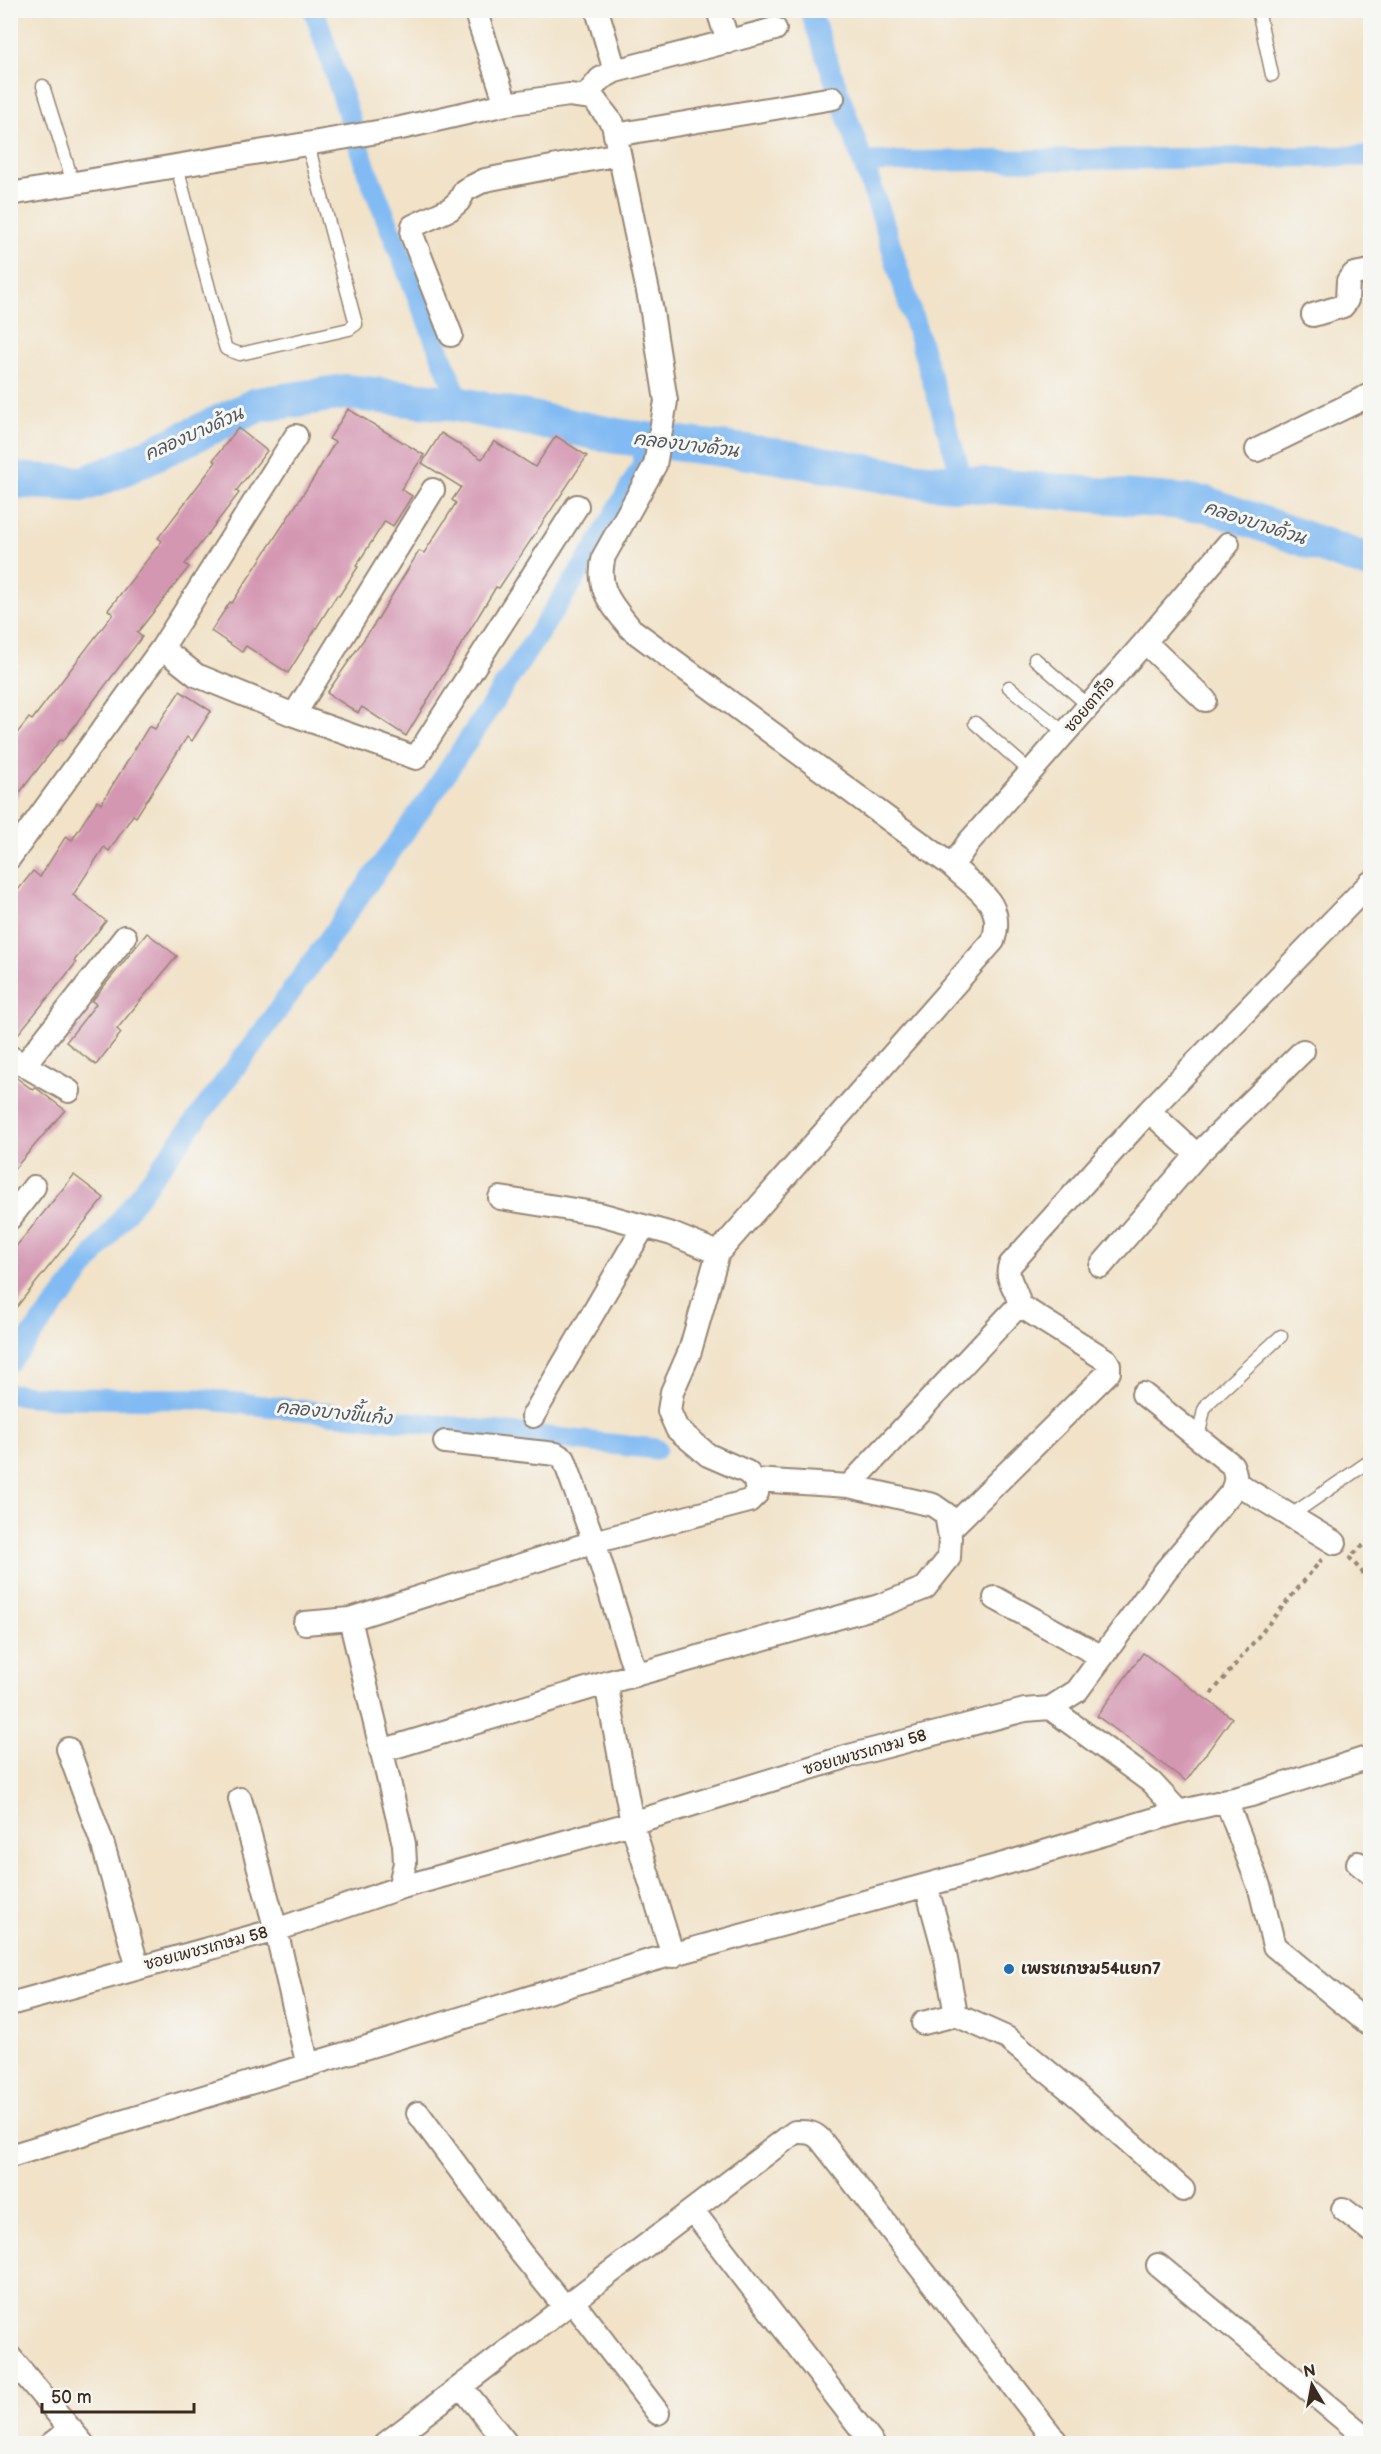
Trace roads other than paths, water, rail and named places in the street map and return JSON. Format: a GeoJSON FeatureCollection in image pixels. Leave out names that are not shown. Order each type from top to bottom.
{"type":"FeatureCollection","features":[{"type":"Feature","properties":{"kind":"street"},"geometry":{"type":"LineString","coordinates":[[475,10],[506,104]]}},
{"type":"Feature","properties":{"kind":"street"},"geometry":{"type":"LineString","coordinates":[[597,10],[615,71]]}},
{"type":"Feature","properties":{"kind":"street"},"geometry":{"type":"LineString","coordinates":[[718,10],[728,42]]}},
{"type":"Feature","properties":{"kind":"street"},"geometry":{"type":"LineString","coordinates":[[586,96],[600,79],[615,71],[775,29]]}},
{"type":"Feature","properties":{"kind":"street"},"geometry":{"type":"LineString","coordinates":[[10,194],[308,145],[401,128],[506,104],[569,95],[593,98],[613,123],[651,306],[666,401],[655,465],[604,556],[600,571],[603,587],[611,605],[631,629],[952,866],[994,906],[999,925],[993,941],[718,1253],[690,1351],[672,1392],[669,1411],[677,1429],[708,1455],[747,1472],[755,1480],[757,1493],[749,1501],[594,1542],[350,1619],[305,1623]]}},
{"type":"Feature","properties":{"kind":"street"},"geometry":{"type":"LineString","coordinates":[[451,335],[412,235],[413,226],[450,209],[459,201],[465,190],[485,180],[617,144],[833,98]]}},
{"type":"Feature","properties":{"kind":"street"},"geometry":{"type":"LineString","coordinates":[[1313,315],[1343,306],[1347,300],[1348,280],[1354,274],[1371,271]]}},
{"type":"Feature","properties":{"kind":"street"},"geometry":{"type":"LineString","coordinates":[[1257,450],[1371,395]]}},
{"type":"Feature","properties":{"kind":"street"},"geometry":{"type":"LineString","coordinates":[[10,857],[162,648],[296,436]]}},
{"type":"Feature","properties":{"kind":"street"},"geometry":{"type":"LineString","coordinates":[[294,715],[433,490]]}},
{"type":"Feature","properties":{"kind":"street"},"geometry":{"type":"LineString","coordinates":[[162,648],[196,675],[294,715],[416,758],[577,507]]}},
{"type":"Feature","properties":{"kind":"street","name":"ซอยตากือ"},"geometry":{"type":"LineString","coordinates":[[952,866],[968,843],[1228,544]]}},
{"type":"Feature","properties":{"kind":"street"},"geometry":{"type":"LineString","coordinates":[[1145,642],[1205,700]]}},
{"type":"Feature","properties":{"kind":"street"},"geometry":{"type":"LineString","coordinates":[[849,1486],[1019,1305],[1019,1297],[1009,1277],[1010,1265],[1149,1111],[1371,883]]}},
{"type":"Feature","properties":{"kind":"street"},"geometry":{"type":"LineString","coordinates":[[69,1091],[18,1061],[125,937]]}},
{"type":"Feature","properties":{"kind":"street"},"geometry":{"type":"LineString","coordinates":[[1101,1266],[1197,1155],[1303,1051]]}},
{"type":"Feature","properties":{"kind":"street"},"geometry":{"type":"LineString","coordinates":[[1149,1111],[1197,1155]]}},
{"type":"Feature","properties":{"kind":"street"},"geometry":{"type":"LineString","coordinates":[[10,1218],[34,1187]]}},
{"type":"Feature","properties":{"kind":"street"},"geometry":{"type":"LineString","coordinates":[[500,1198],[600,1214],[672,1234],[718,1253]]}},
{"type":"Feature","properties":{"kind":"street"},"geometry":{"type":"LineString","coordinates":[[533,1416],[644,1226]]}},
{"type":"Feature","properties":{"kind":"street"},"geometry":{"type":"LineString","coordinates":[[949,1530],[1109,1372],[1106,1360],[1019,1305]]}},
{"type":"Feature","properties":{"kind":"street"},"geometry":{"type":"LineString","coordinates":[[1143,1394],[1232,1465],[1236,1473],[1236,1483],[1342,1550]]}},
{"type":"Feature","properties":{"kind":"street"},"geometry":{"type":"LineString","coordinates":[[445,1442],[556,1454],[564,1459],[594,1542],[636,1675]]}},
{"type":"Feature","properties":{"kind":"street"},"geometry":{"type":"LineString","coordinates":[[381,1751],[606,1683],[879,1606],[925,1588],[949,1558],[949,1530],[946,1514],[933,1506],[849,1486],[755,1480]]}},
{"type":"Feature","properties":{"kind":"street","name":"ซอยเพชรเกษม 58"},"geometry":{"type":"LineString","coordinates":[[10,2004],[276,1930],[399,1888],[632,1823],[849,1756],[1024,1710],[1050,1708],[1077,1691],[1166,1570],[1231,1493],[1236,1483]]}},
{"type":"Feature","properties":{"kind":"street"},"geometry":{"type":"LineString","coordinates":[[995,1598],[1102,1657]]}},
{"type":"Feature","properties":{"kind":"street"},"geometry":{"type":"LineString","coordinates":[[350,1619],[404,1844],[405,1863],[399,1888]]}},
{"type":"Feature","properties":{"kind":"street"},"geometry":{"type":"LineString","coordinates":[[606,1683],[632,1823],[673,1956]]}},
{"type":"Feature","properties":{"kind":"street"},"geometry":{"type":"LineString","coordinates":[[1050,1708],[1151,1782],[1179,1812]]}},
{"type":"Feature","properties":{"kind":"street"},"geometry":{"type":"LineString","coordinates":[[68,1749],[103,1845],[138,1968]]}},
{"type":"Feature","properties":{"kind":"street"},"geometry":{"type":"LineString","coordinates":[[10,2156],[649,1961],[926,1885],[1371,1757]]}},
{"type":"Feature","properties":{"kind":"street"},"geometry":{"type":"LineString","coordinates":[[240,1799],[276,1930],[308,2066]]}},
{"type":"Feature","properties":{"kind":"street"},"geometry":{"type":"LineString","coordinates":[[1226,1800],[1260,1888],[1274,1946],[1371,2025]]}},
{"type":"Feature","properties":{"kind":"street"},"geometry":{"type":"LineString","coordinates":[[926,1885],[945,1954],[956,2014]]}},
{"type":"Feature","properties":{"kind":"street"},"geometry":{"type":"LineString","coordinates":[[922,2023],[956,2014],[1007,2038],[1081,2099],[1183,2190]]}},
{"type":"Feature","properties":{"kind":"street"},"geometry":{"type":"LineString","coordinates":[[418,2113],[521,2253],[569,2304],[658,2413]]}},
{"type":"Feature","properties":{"kind":"street"},"geometry":{"type":"LineString","coordinates":[[385,2444],[795,2132],[814,2133],[1058,2444]]}},
{"type":"Feature","properties":{"kind":"street"},"geometry":{"type":"LineString","coordinates":[[1343,2209],[1371,2230]]}},
{"type":"Feature","properties":{"kind":"street"},"geometry":{"type":"LineString","coordinates":[[693,2211],[873,2444]]}},
{"type":"Feature","properties":{"kind":"street"},"geometry":{"type":"LineString","coordinates":[[1158,2265],[1371,2441]]}},
{"type":"Feature","properties":{"kind":"street"},"geometry":{"type":"LineString","coordinates":[[10,2356],[77,2436],[51,2444]]}},
{"type":"Feature","properties":{"kind":"street"},"geometry":{"type":"LineString","coordinates":[[461,2386],[507,2444]]}},
{"type":"Feature","properties":{"kind":"lane"},"geometry":{"type":"LineString","coordinates":[[1258,10],[1272,75]]}},
{"type":"Feature","properties":{"kind":"lane"},"geometry":{"type":"LineString","coordinates":[[43,86],[73,183]]}},
{"type":"Feature","properties":{"kind":"lane"},"geometry":{"type":"LineString","coordinates":[[177,167],[226,349],[240,354],[349,329],[356,324],[308,145]]}},
{"type":"Feature","properties":{"kind":"lane"},"geometry":{"type":"LineString","coordinates":[[1035,659],[1089,706]]}},
{"type":"Feature","properties":{"kind":"lane"},"geometry":{"type":"LineString","coordinates":[[1009,687],[1065,733]]}},
{"type":"Feature","properties":{"kind":"lane"},"geometry":{"type":"LineString","coordinates":[[975,723],[1031,772]]}},
{"type":"Feature","properties":{"kind":"lane"},"geometry":{"type":"LineString","coordinates":[[1198,1438],[1204,1410],[1208,1403],[1281,1336]]}},
{"type":"Feature","properties":{"kind":"lane"},"geometry":{"type":"LineString","coordinates":[[1290,1516],[1371,1461]]}},
{"type":"Feature","properties":{"kind":"waterway"},"geometry":{"type":"LineString","coordinates":[[314,10],[367,171],[461,405]]}},
{"type":"Feature","properties":{"kind":"waterway"},"geometry":{"type":"LineString","coordinates":[[810,10],[882,217],[964,484]]}},
{"type":"Feature","properties":{"kind":"waterway"},"geometry":{"type":"LineString","coordinates":[[863,162],[1370,156]]}},
{"type":"Feature","properties":{"kind":"waterway","name":"คลองบางด้วน"},"geometry":{"type":"LineString","coordinates":[[10,480],[84,484],[115,472],[257,405],[345,392],[457,404],[616,436],[771,455],[906,479],[1206,504],[1370,562]]}},
{"type":"Feature","properties":{"kind":"waterway"},"geometry":{"type":"LineString","coordinates":[[10,1362],[69,1288],[263,1031],[437,787],[594,550],[642,466],[644,439]]}},
{"type":"Feature","properties":{"kind":"waterway","name":"คลองบางขี้แก้ง"},"geometry":{"type":"LineString","coordinates":[[10,1394],[55,1398],[201,1399],[656,1449]]}},
{"type":"Feature","properties":{"kind":"place","name":"เพรชเกษม54แยก7"},"geometry":{"type":"Point","coordinates":[1009,1969]}}]}
